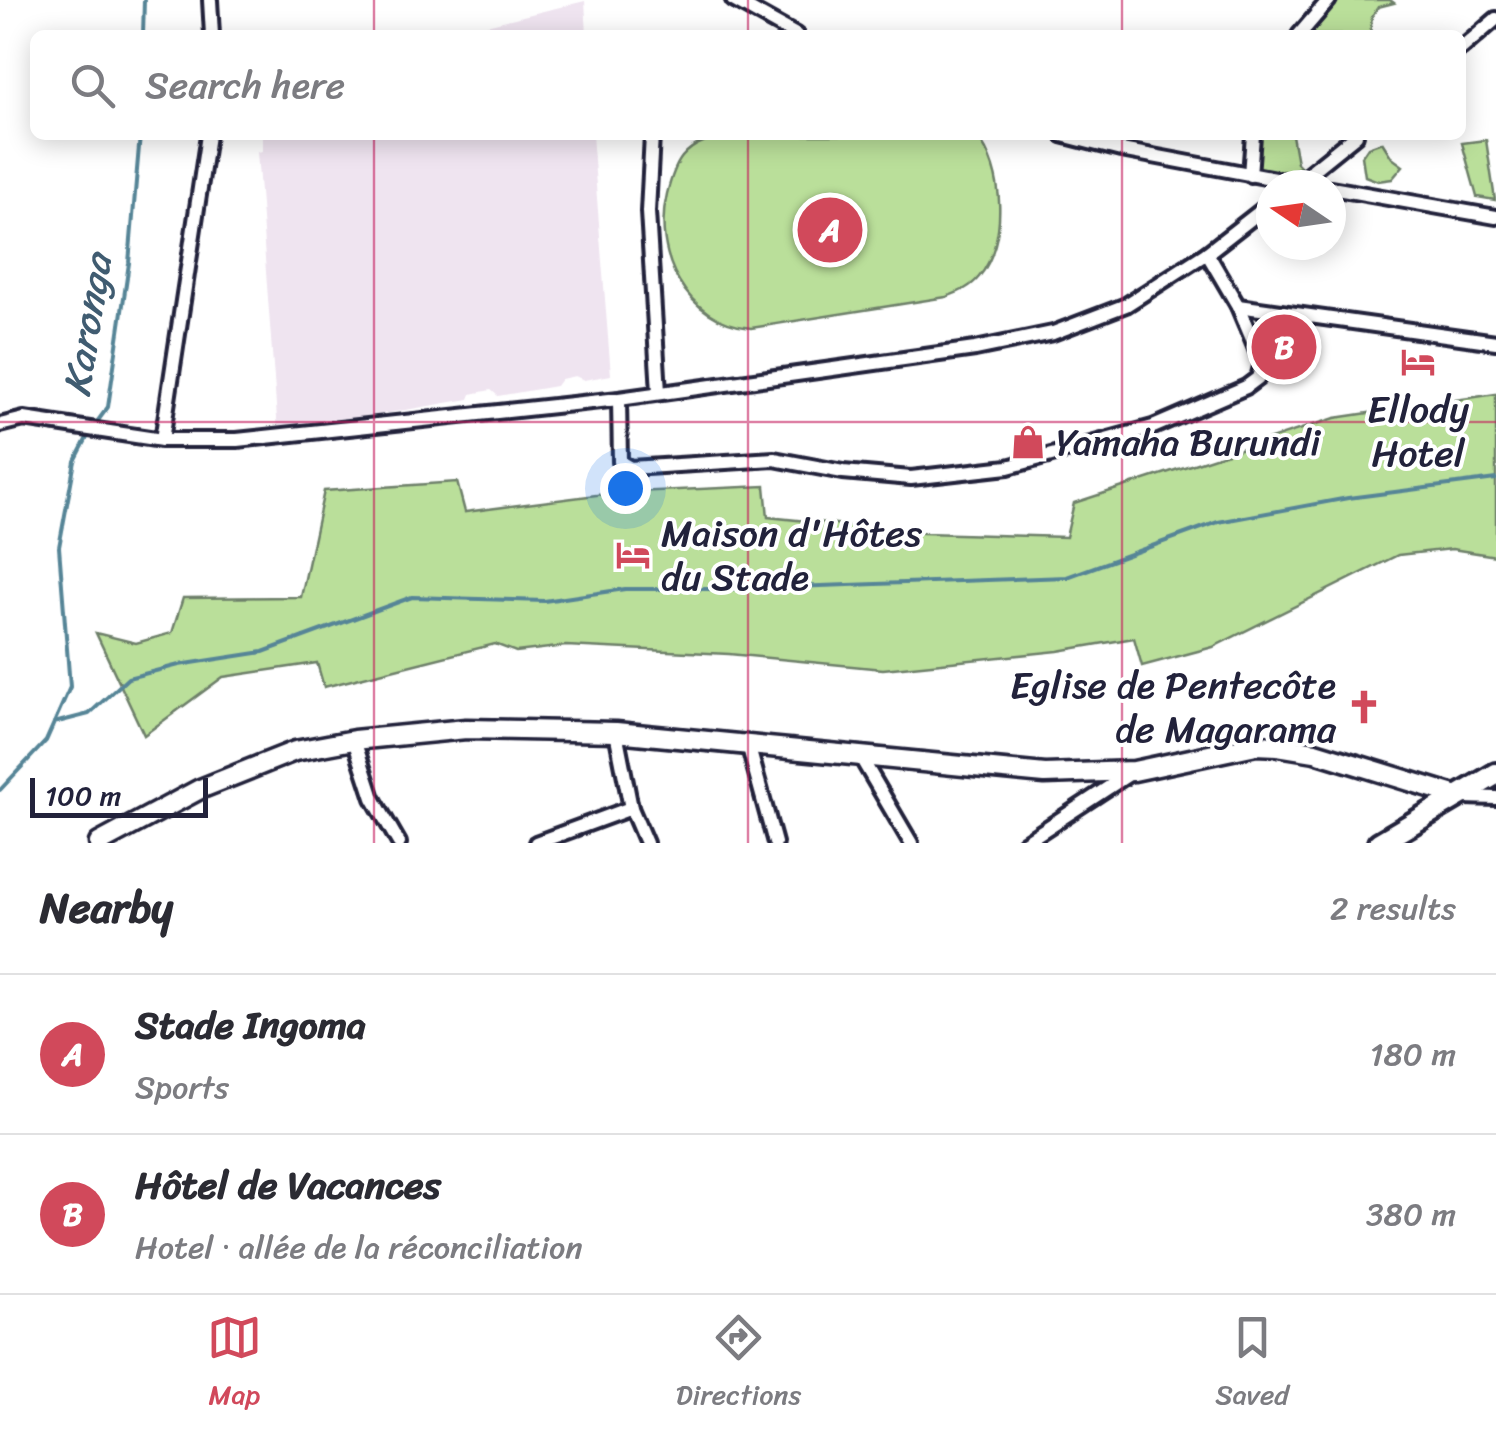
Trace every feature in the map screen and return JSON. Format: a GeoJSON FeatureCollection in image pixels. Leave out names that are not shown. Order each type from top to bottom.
{"type":"FeatureCollection","features":[{"type":"Feature","properties":{"kind":"main road"},"geometry":{"type":"LineString","coordinates":[[1379,843],[1496,774]]}},
{"type":"Feature","properties":{"kind":"street"},"geometry":{"type":"LineString","coordinates":[[210,0],[212,30]]}},
{"type":"Feature","properties":{"kind":"street"},"geometry":{"type":"LineString","coordinates":[[734,0],[787,30]]}},
{"type":"Feature","properties":{"kind":"street"},"geometry":{"type":"LineString","coordinates":[[1303,30],[1329,0]]}},
{"type":"Feature","properties":{"kind":"street"},"geometry":{"type":"LineString","coordinates":[[1466,45],[1496,18]]}},
{"type":"Feature","properties":{"kind":"street"},"geometry":{"type":"LineString","coordinates":[[162,440],[207,140]]}},
{"type":"Feature","properties":{"kind":"street"},"geometry":{"type":"LineString","coordinates":[[652,140],[648,212],[659,392]]}},
{"type":"Feature","properties":{"kind":"street"},"geometry":{"type":"LineString","coordinates":[[1086,140],[1256,176]]}},
{"type":"Feature","properties":{"kind":"street"},"geometry":{"type":"LineString","coordinates":[[1250,175],[1253,140]]}},
{"type":"Feature","properties":{"kind":"street"},"geometry":{"type":"LineString","coordinates":[[1315,170],[1350,140]]}},
{"type":"Feature","properties":{"kind":"street"},"geometry":{"type":"LineString","coordinates":[[1346,191],[1496,217]]}},
{"type":"Feature","properties":{"kind":"street"},"geometry":{"type":"LineString","coordinates":[[0,425],[24,419],[162,440],[257,439],[619,400],[975,349],[1054,332],[1126,305],[1207,253],[1256,215]]}},
{"type":"Feature","properties":{"kind":"street"},"geometry":{"type":"LineString","coordinates":[[619,400],[620,462],[630,468],[774,458],[842,472],[911,478],[1008,467],[1152,426],[1253,383],[1262,363],[1238,306],[1207,253]]}},
{"type":"Feature","properties":{"kind":"street"},"geometry":{"type":"LineString","coordinates":[[1238,306],[1496,342]]}},
{"type":"Feature","properties":{"kind":"street"},"geometry":{"type":"LineString","coordinates":[[100,843],[243,770],[296,752],[354,740],[466,729],[616,732],[1045,774],[1134,771],[1256,746],[1278,746],[1315,752],[1458,796],[1496,798]]}},
{"type":"Feature","properties":{"kind":"street"},"geometry":{"type":"LineString","coordinates":[[616,732],[631,808],[646,843]]}},
{"type":"Feature","properties":{"kind":"street"},"geometry":{"type":"LineString","coordinates":[[354,740],[373,798],[400,843]]}},
{"type":"Feature","properties":{"kind":"street"},"geometry":{"type":"LineString","coordinates":[[748,744],[775,843]]}},
{"type":"Feature","properties":{"kind":"street"},"geometry":{"type":"LineString","coordinates":[[860,756],[911,843]]}},
{"type":"Feature","properties":{"kind":"street"},"geometry":{"type":"LineString","coordinates":[[1024,843],[1134,771]]}},
{"type":"Feature","properties":{"kind":"street"},"geometry":{"type":"LineString","coordinates":[[536,843],[631,808]]}},
{"type":"Feature","properties":{"kind":"shaded area"},"geometry":{"type":"Polygon","coordinates":[[[585,1],[587,30],[466,30],[585,1]]]}},
{"type":"Feature","properties":{"kind":"shaded area"},"geometry":{"type":"Polygon","coordinates":[[[262,140],[592,140],[611,375],[584,380],[575,376],[561,379],[556,386],[498,396],[491,390],[471,394],[469,399],[278,432],[257,152],[262,151],[262,140]]]}},
{"type":"Feature","properties":{"kind":"green space"},"geometry":{"type":"Polygon","coordinates":[[[1335,0],[1394,3],[1378,7],[1371,30],[1309,30],[1335,0]]]}},
{"type":"Feature","properties":{"kind":"green space"},"geometry":{"type":"Polygon","coordinates":[[[708,140],[980,140],[997,186],[995,245],[979,277],[946,297],[751,328],[728,323],[692,299],[670,261],[665,239],[664,217],[671,180],[682,157],[708,140]]]}},
{"type":"Feature","properties":{"kind":"green space"},"geometry":{"type":"Polygon","coordinates":[[[1257,140],[1293,140],[1301,167],[1257,168],[1257,140]]]}},
{"type":"Feature","properties":{"kind":"green space"},"geometry":{"type":"Polygon","coordinates":[[[1486,140],[1495,200],[1477,197],[1462,143],[1486,140]]]}},
{"type":"Feature","properties":{"kind":"green space"},"geometry":{"type":"Polygon","coordinates":[[[1382,142],[1392,158],[1403,166],[1392,179],[1378,181],[1365,176],[1362,156],[1368,147],[1382,142]]]}},
{"type":"Feature","properties":{"kind":"green space"},"geometry":{"type":"Polygon","coordinates":[[[1496,394],[1496,556],[1452,549],[1398,555],[1213,647],[1142,666],[1134,638],[1058,651],[883,669],[729,654],[566,646],[516,652],[495,644],[324,687],[317,663],[223,677],[144,735],[96,633],[136,643],[172,633],[183,598],[301,597],[324,491],[457,482],[465,512],[612,493],[765,486],[768,517],[923,533],[1066,537],[1074,503],[1335,418],[1496,394]]]}},
{"type":"Feature","properties":{"kind":"waterway","name":"Karonga"},"geometry":{"type":"LineString","coordinates":[[143,30],[144,0]]}},
{"type":"Feature","properties":{"kind":"waterway","name":"Karonga"},"geometry":{"type":"LineString","coordinates":[[94,426],[108,407],[129,263],[140,140]]}},
{"type":"Feature","properties":{"kind":"waterway","name":"Karonga"},"geometry":{"type":"LineString","coordinates":[[0,790],[46,741],[70,687],[59,547],[75,461],[89,434]]}},
{"type":"Feature","properties":{"kind":"waterway"},"geometry":{"type":"LineString","coordinates":[[54,723],[89,714],[128,678],[179,665],[263,652],[412,597],[544,601],[625,589],[737,589],[1067,577],[1218,522],[1348,498],[1496,479]]}},
{"type":"Feature","properties":{"kind":"place","name":"Stade Ingoma"},"geometry":{"type":"Point","coordinates":[830,230]}},
{"type":"Feature","properties":{"kind":"place","name":"Hôtel de Vacances"},"geometry":{"type":"Point","coordinates":[1284,347]}},
{"type":"Feature","properties":{"kind":"place","name":"Ellody Hotel"},"geometry":{"type":"Point","coordinates":[1418,362]}},
{"type":"Feature","properties":{"kind":"place","name":"Yamaha Burundi"},"geometry":{"type":"Point","coordinates":[1028,442]}},
{"type":"Feature","properties":{"kind":"place","name":"Maison d'Hôtes du Stade"},"geometry":{"type":"Point","coordinates":[633,555]}},
{"type":"Feature","properties":{"kind":"place","name":"Eglise de Pentecôte de Magarama"},"geometry":{"type":"Point","coordinates":[1364,707]}}]}
